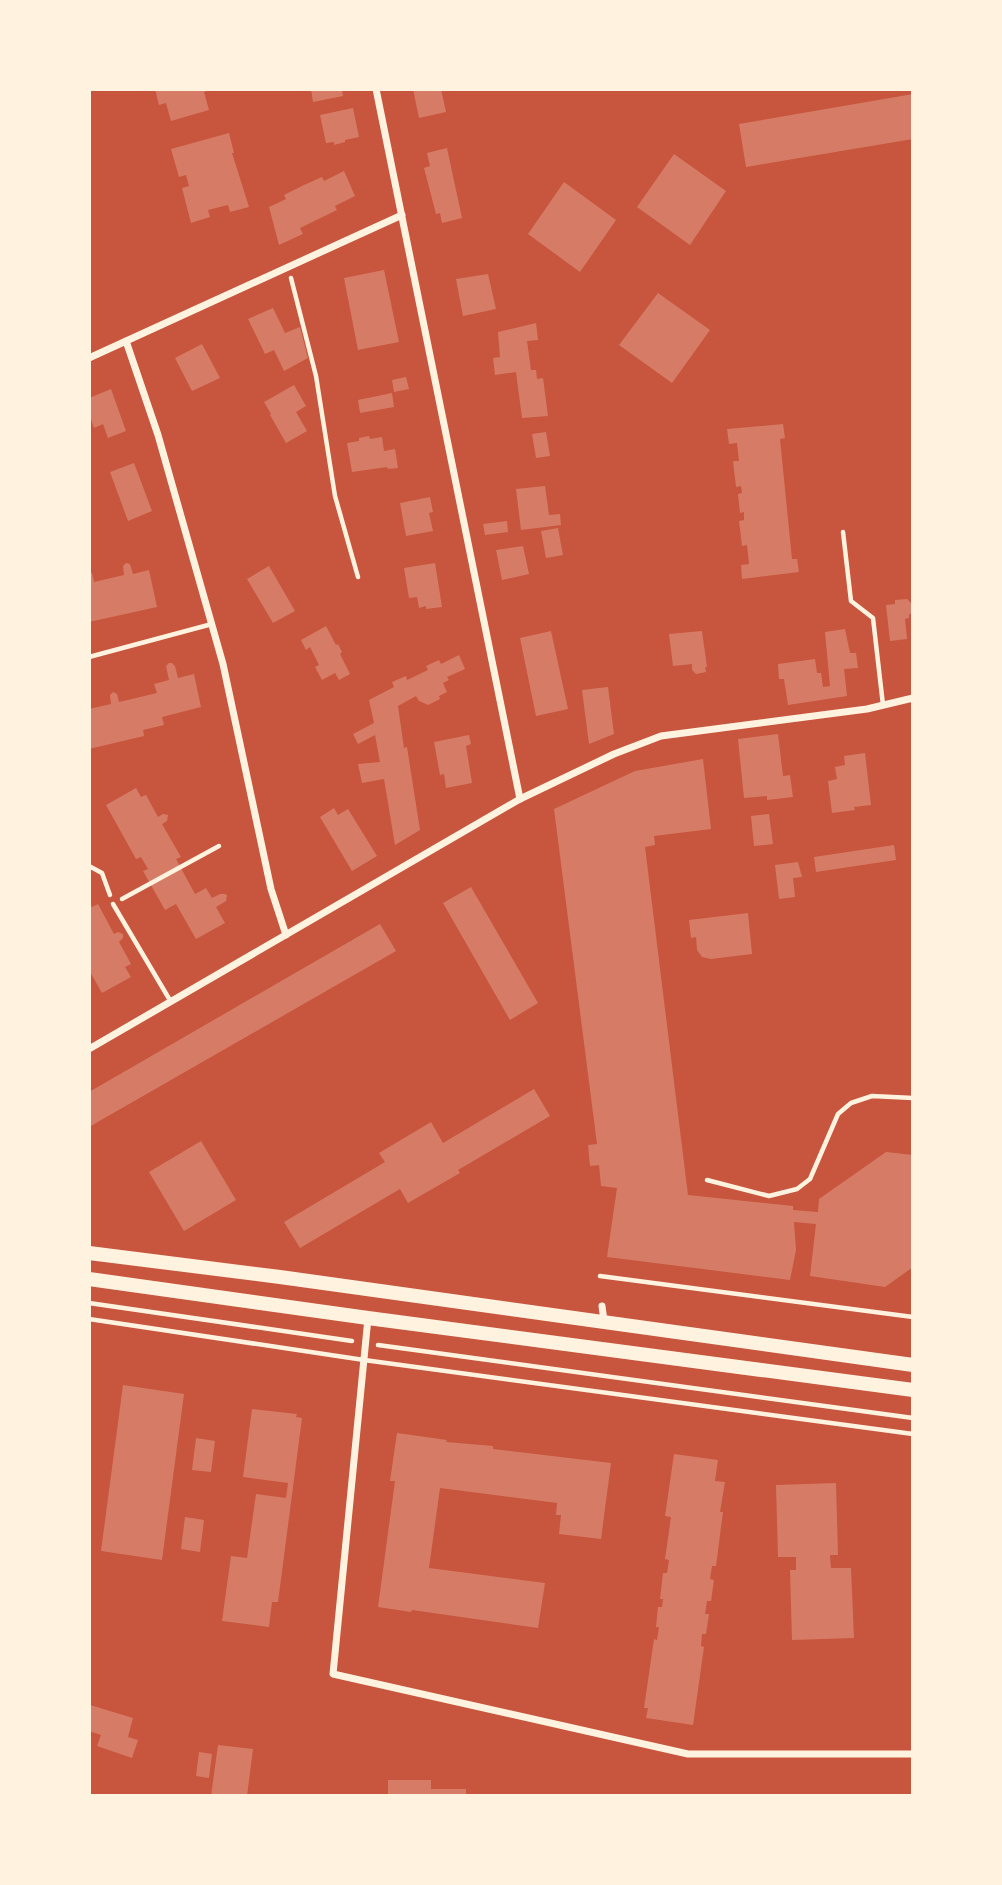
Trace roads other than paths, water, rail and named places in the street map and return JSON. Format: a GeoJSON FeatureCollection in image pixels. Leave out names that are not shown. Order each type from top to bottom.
{"type":"FeatureCollection","features":[{"type":"Feature","properties":{"kind":"main road"},"geometry":{"type":"LineString","coordinates":[[89,1253],[603,1314],[913,1365]]}},
{"type":"Feature","properties":{"kind":"main road"},"geometry":{"type":"LineString","coordinates":[[89,1279],[913,1390]]}},
{"type":"Feature","properties":{"kind":"street"},"geometry":{"type":"LineString","coordinates":[[376,89],[520,799]]}},
{"type":"Feature","properties":{"kind":"street"},"geometry":{"type":"LineString","coordinates":[[89,358],[402,215]]}},
{"type":"Feature","properties":{"kind":"street"},"geometry":{"type":"LineString","coordinates":[[126,341],[158,435],[223,664],[271,888],[286,935]]}},
{"type":"Feature","properties":{"kind":"street"},"geometry":{"type":"LineString","coordinates":[[89,1049],[520,799],[614,754],[661,736],[883,706],[913,698]]}},
{"type":"Feature","properties":{"kind":"street"},"geometry":{"type":"LineString","coordinates":[[368,1318],[333,1674],[688,1754],[913,1754]]}},
{"type":"Feature","properties":{"kind":"lane"},"geometry":{"type":"LineString","coordinates":[[844,532],[851,601],[873,618],[883,706]]}},
{"type":"Feature","properties":{"kind":"lane"},"geometry":{"type":"LineString","coordinates":[[89,657],[212,624]]}},
{"type":"Feature","properties":{"kind":"lane"},"geometry":{"type":"LineString","coordinates":[[113,904],[171,1002]]}},
{"type":"Feature","properties":{"kind":"lane"},"geometry":{"type":"LineString","coordinates":[[707,1180],[769,1196],[797,1189],[810,1180],[838,1114],[851,1103],[872,1096],[913,1098]]}},
{"type":"Feature","properties":{"kind":"lane"},"geometry":{"type":"LineString","coordinates":[[600,1276],[913,1317]]}},
{"type":"Feature","properties":{"kind":"lane"},"geometry":{"type":"LineString","coordinates":[[89,1319],[364,1360],[913,1434]]}}]}
